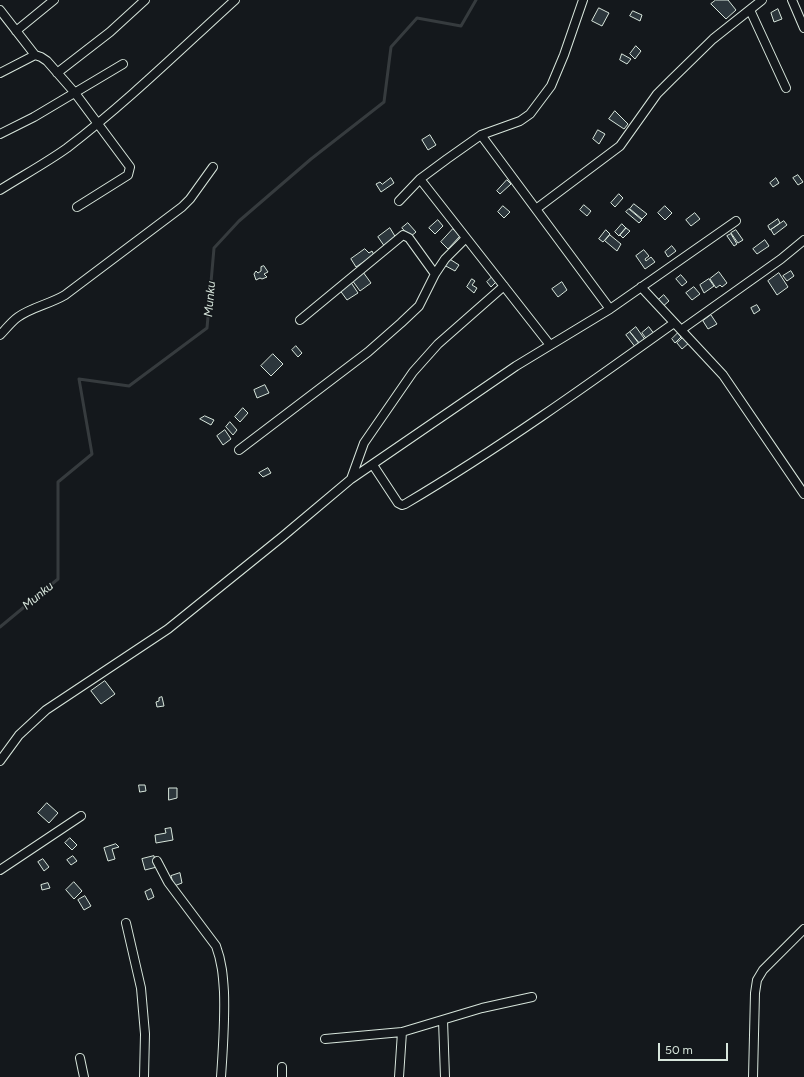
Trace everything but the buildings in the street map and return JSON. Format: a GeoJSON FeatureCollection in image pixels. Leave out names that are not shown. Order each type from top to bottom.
{"type":"FeatureCollection","features":[{"type":"Feature","properties":{"kind":"street"},"geometry":{"type":"LineString","coordinates":[[16,31],[54,0]]}},
{"type":"Feature","properties":{"kind":"street"},"geometry":{"type":"LineString","coordinates":[[57,73],[110,32],[145,0]]}},
{"type":"Feature","properties":{"kind":"street"},"geometry":{"type":"LineString","coordinates":[[0,190],[66,148],[97,123],[131,95],[235,0]]}},
{"type":"Feature","properties":{"kind":"street"},"geometry":{"type":"LineString","coordinates":[[399,201],[420,179],[447,158],[481,135],[510,125],[530,114],[551,86],[564,55],[583,0]]}},
{"type":"Feature","properties":{"kind":"street"},"geometry":{"type":"LineString","coordinates":[[536,209],[620,146],[657,94],[713,39],[762,0]]}},
{"type":"Feature","properties":{"kind":"street"},"geometry":{"type":"LineString","coordinates":[[792,0],[804,28]]}},
{"type":"Feature","properties":{"kind":"street"},"geometry":{"type":"LineString","coordinates":[[0,10],[35,55],[44,58],[75,93],[130,167],[128,175],[76,207]]}},
{"type":"Feature","properties":{"kind":"street"},"geometry":{"type":"LineString","coordinates":[[750,10],[786,88]]}},
{"type":"Feature","properties":{"kind":"street"},"geometry":{"type":"LineString","coordinates":[[0,72],[35,55]]}},
{"type":"Feature","properties":{"kind":"street"},"geometry":{"type":"LineString","coordinates":[[0,134],[34,117],[123,64]]}},
{"type":"Feature","properties":{"kind":"street"},"geometry":{"type":"LineString","coordinates":[[481,135],[610,309]]}},
{"type":"Feature","properties":{"kind":"street"},"geometry":{"type":"LineString","coordinates":[[0,335],[16,318],[25,312],[48,304],[65,295],[182,207],[190,199],[213,167]]}},
{"type":"Feature","properties":{"kind":"street"},"geometry":{"type":"LineString","coordinates":[[420,179],[550,345]]}},
{"type":"Feature","properties":{"kind":"street"},"geometry":{"type":"LineString","coordinates":[[0,761],[19,735],[46,710],[168,629],[351,479],[516,366],[610,309],[736,221]]}},
{"type":"Feature","properties":{"kind":"street"},"geometry":{"type":"LineString","coordinates":[[300,320],[403,235],[409,238],[435,274]]}},
{"type":"Feature","properties":{"kind":"street"},"geometry":{"type":"LineString","coordinates":[[238,450],[368,352],[401,323],[419,306],[435,274],[445,259],[466,238]]}},
{"type":"Feature","properties":{"kind":"street"},"geometry":{"type":"LineString","coordinates":[[680,330],[781,259],[804,240]]}},
{"type":"Feature","properties":{"kind":"street"},"geometry":{"type":"LineString","coordinates":[[351,479],[364,443],[413,372],[438,344],[504,286]]}},
{"type":"Feature","properties":{"kind":"street"},"geometry":{"type":"LineString","coordinates":[[641,287],[723,375],[804,494]]}},
{"type":"Feature","properties":{"kind":"street"},"geometry":{"type":"LineString","coordinates":[[373,464],[398,503],[402,505],[405,504],[512,438],[674,324]]}},
{"type":"Feature","properties":{"kind":"street"},"geometry":{"type":"LineString","coordinates":[[0,870],[81,816]]}},
{"type":"Feature","properties":{"kind":"street"},"geometry":{"type":"LineString","coordinates":[[157,861],[168,882],[216,946],[221,957],[225,1018],[221,1077]]}},
{"type":"Feature","properties":{"kind":"street"},"geometry":{"type":"LineString","coordinates":[[126,923],[141,988],[145,1034],[144,1077]]}},
{"type":"Feature","properties":{"kind":"street"},"geometry":{"type":"LineString","coordinates":[[752,1077],[755,993],[757,980],[763,970],[804,929]]}},
{"type":"Feature","properties":{"kind":"street"},"geometry":{"type":"LineString","coordinates":[[325,1039],[402,1032],[482,1008],[532,997]]}},
{"type":"Feature","properties":{"kind":"street"},"geometry":{"type":"LineString","coordinates":[[443,1020],[445,1077]]}},
{"type":"Feature","properties":{"kind":"street"},"geometry":{"type":"LineString","coordinates":[[399,1077],[402,1032]]}},
{"type":"Feature","properties":{"kind":"street"},"geometry":{"type":"LineString","coordinates":[[80,1058],[84,1077]]}},
{"type":"Feature","properties":{"kind":"street"},"geometry":{"type":"LineString","coordinates":[[282,1067],[282,1077]]}},
{"type":"Feature","properties":{"kind":"waterway","name":"Munku"},"geometry":{"type":"LineString","coordinates":[[0,627],[58,579],[58,482],[92,454],[79,379],[129,386],[207,328],[214,248],[239,221],[311,159],[384,102],[391,47],[417,18],[461,26],[476,0]]}}]}
